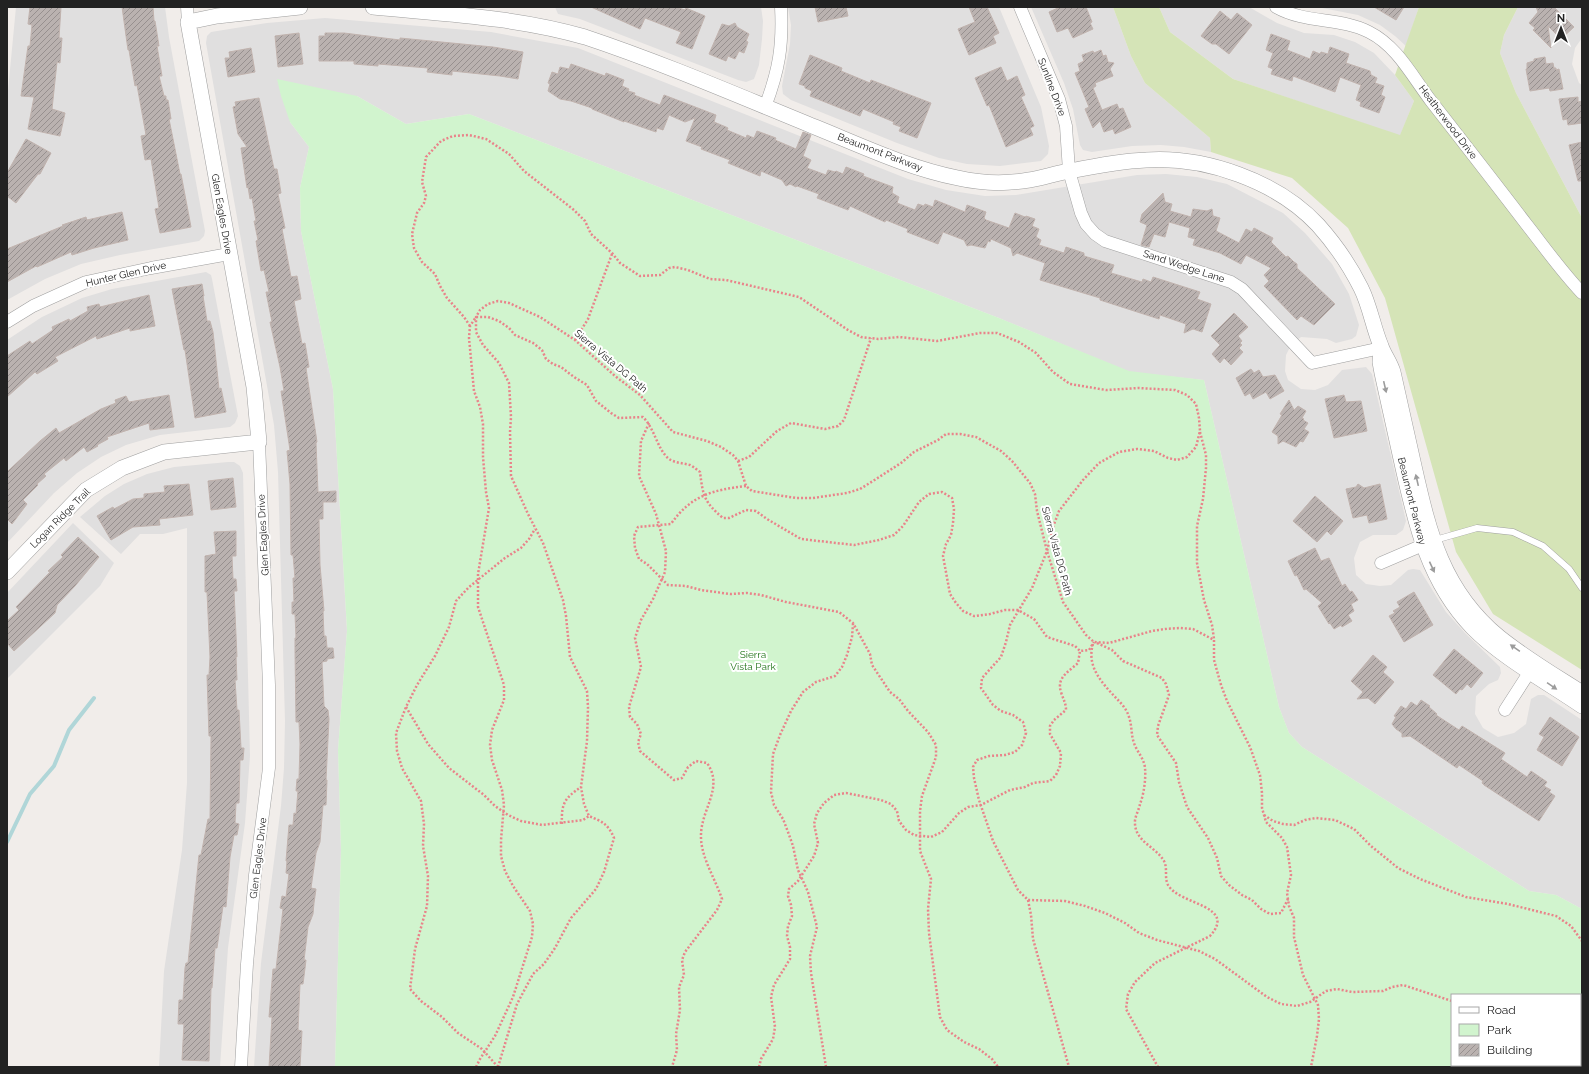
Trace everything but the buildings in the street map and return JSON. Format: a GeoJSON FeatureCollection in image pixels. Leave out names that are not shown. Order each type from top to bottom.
{"type":"FeatureCollection","features":[{"type":"Feature","properties":{"kind":"street"},"geometry":{"type":"LineString","coordinates":[[187,14],[217,16],[300,7]]}},
{"type":"Feature","properties":{"kind":"street","name":"Beaumont Parkway"},"geometry":{"type":"LineString","coordinates":[[374,7],[510,21],[562,30],[609,45],[913,167],[961,179],[986,182],[1011,182],[1030,180],[1069,171],[1145,160],[1176,160],[1226,170],[1248,178],[1273,190],[1297,207],[1317,224],[1336,247],[1362,290],[1381,348],[1390,361],[1393,372],[1423,505],[1428,543],[1453,582],[1479,617],[1533,667],[1582,706]]}},
{"type":"Feature","properties":{"kind":"street"},"geometry":{"type":"LineString","coordinates":[[766,107],[775,81],[780,57],[782,32],[780,7]]}},
{"type":"Feature","properties":{"kind":"street","name":"Sunline Drive"},"geometry":{"type":"LineString","coordinates":[[1020,7],[1059,99],[1066,126],[1069,171]]}},
{"type":"Feature","properties":{"kind":"street","name":"Heatherwood Drive"},"geometry":{"type":"LineString","coordinates":[[1276,7],[1288,13],[1308,19],[1348,24],[1369,32],[1384,42],[1400,57],[1431,101],[1582,293]]}},
{"type":"Feature","properties":{"kind":"street","name":"Glen Eagles Drive"},"geometry":{"type":"LineString","coordinates":[[187,14],[254,386],[259,442],[269,685],[268,768],[255,875],[241,1067]]}},
{"type":"Feature","properties":{"kind":"street","name":"Sand Wedge Lane"},"geometry":{"type":"LineString","coordinates":[[1069,171],[1081,213],[1086,224],[1095,234],[1105,241],[1231,282],[1242,289],[1312,364],[1381,348]]}},
{"type":"Feature","properties":{"kind":"street","name":"Hunter Glen Drive"},"geometry":{"type":"LineString","coordinates":[[7,322],[33,306],[86,282],[151,268],[230,254]]}},
{"type":"Feature","properties":{"kind":"street","name":"Logan Ridge Trail"},"geometry":{"type":"LineString","coordinates":[[7,572],[86,490],[122,468],[164,452],[259,442]]}},
{"type":"Feature","properties":{"kind":"street"},"geometry":{"type":"LineString","coordinates":[[1381,562],[1428,543]]}},
{"type":"Feature","properties":{"kind":"street"},"geometry":{"type":"LineString","coordinates":[[1505,710],[1533,667]]}},
{"type":"Feature","properties":{"kind":"street","name":"Beaumont Parkway"},"geometry":{"type":"LineString","coordinates":[[1533,667],[1582,693]]}},
{"type":"Feature","properties":{"kind":"lane"},"geometry":{"type":"LineString","coordinates":[[1428,543],[1477,528],[1513,532],[1543,546],[1569,569],[1582,588]]}},
{"type":"Feature","properties":{"kind":"path"},"geometry":{"type":"LineString","coordinates":[[476,1067],[495,1036],[514,997],[532,937],[533,924],[530,911],[505,871],[501,856],[500,840],[504,812],[502,790],[492,760],[490,745],[492,730],[504,700],[504,685],[492,654],[478,607],[478,579],[489,508],[483,457],[483,424],[480,407],[474,392],[469,338],[470,326],[447,298],[435,274],[422,262],[414,248],[412,234],[417,213],[424,203],[426,196],[422,182],[426,157],[441,140],[453,136],[469,135],[486,139],[509,154],[524,171],[578,214],[585,221],[591,234],[612,253],[620,263],[640,276],[660,275],[669,268],[675,267],[688,270],[710,279],[726,280],[799,297],[861,337],[899,337],[937,341],[980,333],[997,334],[1018,342],[1036,354],[1053,372],[1070,384],[1106,390],[1138,388],[1176,390],[1187,395],[1196,404],[1200,431],[1206,455],[1203,499],[1196,526],[1197,563],[1204,600],[1212,625],[1214,660],[1221,685],[1227,701],[1250,747],[1260,775],[1262,808],[1266,822],[1282,838],[1287,847],[1291,875],[1287,893],[1289,906],[1294,918],[1294,937],[1303,975],[1318,1005],[1319,1019],[1316,1046],[1311,1067]]}},
{"type":"Feature","properties":{"kind":"path"},"geometry":{"type":"LineString","coordinates":[[575,340],[588,319],[612,253]]}},
{"type":"Feature","properties":{"kind":"path","name":"Sierra Vista DG Path"},"geometry":{"type":"LineString","coordinates":[[470,326],[480,310],[488,304],[498,301],[509,303],[540,317],[575,340],[615,376],[640,394],[673,432],[721,447],[733,455],[738,461]]}},
{"type":"Feature","properties":{"kind":"path"},"geometry":{"type":"LineString","coordinates":[[498,1067],[517,1004],[534,974],[544,964],[555,948],[571,918],[596,889],[604,872],[614,838],[610,828],[589,816],[584,804],[581,787],[588,735],[587,691],[570,657],[563,600],[543,543],[535,530],[512,476],[510,432],[512,417],[509,384],[505,373],[483,345],[476,332],[476,317],[488,317],[499,321],[516,335],[542,350],[546,359],[553,364],[561,366],[574,377],[587,385],[596,401],[611,413],[620,418],[643,417],[649,423],[663,453],[671,460],[691,466],[700,472],[707,503],[723,518],[730,518],[746,510],[756,511],[801,539],[854,545],[879,540],[894,535],[903,526],[919,502],[929,494],[942,492],[952,498],[954,509],[951,535],[946,544],[943,556],[950,594],[962,611],[974,616],[1005,610],[1018,610],[1034,619],[1047,637],[1074,646],[1080,651],[1088,650],[1094,642]]}},
{"type":"Feature","properties":{"kind":"path"},"geometry":{"type":"LineString","coordinates":[[871,338],[844,420],[838,426],[825,429],[791,423],[777,431],[749,457],[738,461],[746,486],[711,492],[704,495],[692,502],[678,514],[671,524],[638,527],[634,536],[635,548],[639,559],[650,567],[668,585],[686,586],[701,590],[730,594],[747,593],[761,595],[786,602],[839,612],[853,623],[870,654],[872,665],[890,692],[899,699],[928,732],[936,745],[936,756],[922,796],[920,811],[920,851],[931,879],[928,909],[929,933],[940,1017],[947,1030],[964,1042],[979,1049],[992,1059],[998,1067]]}},
{"type":"Feature","properties":{"kind":"path"},"geometry":{"type":"LineString","coordinates":[[649,423],[641,442],[639,476],[649,495],[659,525],[666,551],[665,572],[641,620],[635,638],[641,667],[629,707],[630,717],[637,724],[641,734],[638,742],[640,751],[674,780],[682,778],[688,767],[696,761],[707,763],[712,771],[714,783],[701,834],[703,850],[722,899],[717,910],[685,952],[682,960],[684,975],[679,987],[680,1010],[676,1034],[677,1050],[672,1067]]}},
{"type":"Feature","properties":{"kind":"path"},"geometry":{"type":"LineString","coordinates":[[1069,1067],[1034,939],[1028,900],[1018,890],[993,841],[974,778],[973,767],[977,760],[989,756],[1005,755],[1015,752],[1022,745],[1026,733],[1023,722],[1013,715],[1001,711],[993,705],[981,688],[982,678],[1000,657],[1006,642],[1010,625],[1032,588],[1047,551],[1059,511],[1099,463],[1120,452],[1137,449],[1154,451],[1168,458],[1177,460],[1182,459],[1187,457],[1196,447],[1200,431]]}},
{"type":"Feature","properties":{"kind":"path","name":"Sierra Vista DG Path"},"geometry":{"type":"LineString","coordinates":[[746,486],[752,491],[796,498],[813,498],[847,493],[860,489],[873,482],[901,463],[914,452],[946,434],[960,434],[976,437],[1001,451],[1012,461],[1030,483],[1035,494],[1037,511],[1047,551],[1063,602],[1086,635],[1094,642]]}},
{"type":"Feature","properties":{"kind":"path"},"geometry":{"type":"LineString","coordinates":[[498,1067],[485,1052],[458,1033],[442,1017],[421,1001],[410,989],[415,950],[427,906],[428,876],[423,846],[424,824],[421,801],[402,768],[397,751],[396,733],[406,707],[417,685],[435,656],[449,627],[456,600],[478,579],[505,558],[521,548],[535,530]]}},
{"type":"Feature","properties":{"kind":"path"},"geometry":{"type":"LineString","coordinates":[[826,1067],[810,967],[810,956],[817,927],[808,892],[798,870],[793,846],[783,819],[774,805],[771,792],[773,754],[791,711],[803,692],[816,682],[835,676],[842,667],[852,637],[853,623]]}},
{"type":"Feature","properties":{"kind":"path"},"geometry":{"type":"LineString","coordinates":[[1094,642],[1109,643],[1152,631],[1180,628],[1194,629],[1214,640]]}},
{"type":"Feature","properties":{"kind":"path"},"geometry":{"type":"LineString","coordinates":[[1094,642],[1112,650],[1123,661],[1162,678],[1166,684],[1169,695],[1158,726],[1157,735],[1176,764],[1179,782],[1187,807],[1208,838],[1217,858],[1221,876],[1229,885],[1270,914],[1281,912],[1288,898]]}},
{"type":"Feature","properties":{"kind":"path"},"geometry":{"type":"LineString","coordinates":[[1094,642],[1091,651],[1093,665],[1099,679],[1124,707],[1129,716],[1134,745],[1142,756],[1145,768],[1141,802],[1135,823],[1137,833],[1142,840],[1158,853],[1165,862],[1166,880],[1170,888],[1178,895],[1208,908],[1218,919],[1216,929],[1210,936],[1155,963],[1135,982],[1128,994],[1126,1009],[1158,1067]]}},
{"type":"Feature","properties":{"kind":"path"},"geometry":{"type":"LineString","coordinates":[[759,1067],[761,1059],[773,1039],[775,1028],[771,997],[774,985],[790,959],[790,947],[787,936],[788,926],[792,916],[788,896],[789,889],[798,881],[814,856],[818,843],[814,824],[817,813],[824,803],[834,795],[846,794],[881,800],[891,804],[897,811],[899,821],[906,830],[914,835],[931,837],[942,832],[968,807],[981,805],[1010,790],[1025,787],[1033,783],[1050,781],[1056,775],[1060,766],[1061,754],[1050,734],[1050,726],[1054,720],[1066,710],[1066,702],[1060,691],[1060,682],[1064,674],[1078,663],[1080,651]]}},
{"type":"Feature","properties":{"kind":"path"},"geometry":{"type":"LineString","coordinates":[[406,707],[428,744],[449,768],[504,812],[521,821],[542,824],[562,824],[583,820],[589,816]]}},
{"type":"Feature","properties":{"kind":"path"},"geometry":{"type":"LineString","coordinates":[[562,824],[561,812],[563,804],[569,796],[581,787]]}},
{"type":"Feature","properties":{"kind":"path"},"geometry":{"type":"LineString","coordinates":[[1264,815],[1273,821],[1294,825],[1305,820],[1316,818],[1335,820],[1354,829],[1371,846],[1398,868],[1420,879],[1466,897],[1508,904],[1556,916],[1570,926],[1582,941]]}},
{"type":"Feature","properties":{"kind":"path"},"geometry":{"type":"LineString","coordinates":[[1028,900],[1065,901],[1085,906],[1105,913],[1139,933],[1157,940],[1199,951],[1215,959],[1267,997],[1281,1004],[1297,1006],[1310,1002],[1326,991],[1383,991],[1392,987],[1403,985],[1451,1001]]}},
{"type":"Feature","properties":{"kind":"shaded area"},"geometry":{"type":"Polygon","coordinates":[[[16,7],[165,7],[169,37],[205,231],[204,236],[199,241],[120,255],[81,264],[45,279],[7,300],[7,101],[16,7]]]}},
{"type":"Feature","properties":{"kind":"shaded area"},"geometry":{"type":"Polygon","coordinates":[[[555,7],[761,7],[763,21],[759,65],[754,79],[746,82],[738,80],[580,19],[558,14],[555,7]]]}},
{"type":"Feature","properties":{"kind":"shaded area"},"geometry":{"type":"Polygon","coordinates":[[[788,7],[999,7],[1041,107],[1049,146],[1048,154],[1041,161],[1000,166],[967,164],[939,158],[897,143],[791,100],[783,94],[782,86],[790,44],[791,25],[788,7]]]}},
{"type":"Feature","properties":{"kind":"shaded area"},"geometry":{"type":"Polygon","coordinates":[[[1031,7],[1113,7],[1131,56],[1145,83],[1210,138],[1211,152],[1184,147],[1161,145],[1132,146],[1092,152],[1083,150],[1080,145],[1073,109],[1064,83],[1031,7]]]}},
{"type":"Feature","properties":{"kind":"shaded area"},"geometry":{"type":"Polygon","coordinates":[[[1159,7],[1249,7],[1277,23],[1304,33],[1334,35],[1355,42],[1374,53],[1395,75],[1414,101],[1400,136],[1233,79],[1170,32],[1159,7]]]}},
{"type":"Feature","properties":{"kind":"shaded area"},"geometry":{"type":"Polygon","coordinates":[[[1317,7],[1419,7],[1406,46],[1380,25],[1358,15],[1317,7]]]}},
{"type":"Feature","properties":{"kind":"shaded area"},"geometry":{"type":"Polygon","coordinates":[[[1518,7],[1582,7],[1582,38],[1575,48],[1572,64],[1579,83],[1582,85],[1582,218],[1516,93],[1500,53],[1504,35],[1518,7]]]}},
{"type":"Feature","properties":{"kind":"shaded area"},"geometry":{"type":"Polygon","coordinates":[[[325,18],[491,32],[578,48],[908,179],[946,190],[985,196],[1016,195],[1137,175],[1166,174],[1197,177],[1227,184],[1283,213],[1305,233],[1332,264],[1349,294],[1359,325],[1356,336],[1352,339],[1336,343],[1327,339],[1301,337],[1291,345],[1286,355],[1285,371],[1288,380],[1301,389],[1315,390],[1328,385],[1342,370],[1366,367],[1372,374],[1406,521],[1403,530],[1396,535],[1373,535],[1360,542],[1354,558],[1356,575],[1366,584],[1380,586],[1391,585],[1408,570],[1420,570],[1446,612],[1500,667],[1501,673],[1498,680],[1489,684],[1476,696],[1475,714],[1483,728],[1498,737],[1514,733],[1526,724],[1531,699],[1538,695],[1544,695],[1582,720],[1582,909],[1556,895],[1529,891],[1302,747],[1289,733],[1279,707],[1204,380],[1129,372],[999,318],[469,114],[406,124],[357,96],[290,122],[309,147],[300,188],[301,231],[333,389],[347,631],[338,750],[341,850],[335,1067],[254,1067],[261,963],[281,806],[284,768],[285,721],[278,472],[274,425],[206,43],[207,36],[211,32],[267,23],[325,18]]]}},
{"type":"Feature","properties":{"kind":"shaded area"},"geometry":{"type":"Polygon","coordinates":[[[206,272],[211,275],[212,279],[238,416],[235,423],[230,427],[160,435],[126,445],[101,457],[77,473],[54,493],[7,543],[7,340],[42,317],[82,298],[112,289],[206,272]]]}},
{"type":"Feature","properties":{"kind":"shaded area"},"geometry":{"type":"Polygon","coordinates":[[[234,462],[240,466],[243,473],[250,756],[245,823],[228,948],[220,1067],[159,1067],[164,971],[182,850],[187,783],[187,528],[163,534],[140,534],[121,554],[80,517],[105,496],[124,484],[147,474],[174,467],[234,462]]]}},
{"type":"Feature","properties":{"kind":"shaded area"},"geometry":{"type":"Polygon","coordinates":[[[73,523],[114,563],[100,586],[7,679],[7,593],[73,523]]]}},
{"type":"Feature","properties":{"kind":"green space"},"geometry":{"type":"Polygon","coordinates":[[[1113,7],[1159,7],[1170,32],[1233,79],[1400,135],[1414,101],[1395,75],[1419,7],[1518,7],[1504,35],[1500,53],[1516,93],[1582,218],[1582,670],[1493,614],[1456,552],[1385,298],[1348,228],[1292,178],[1211,152],[1210,138],[1145,83],[1131,56],[1113,7]]]}},
{"type":"Feature","properties":{"kind":"green space","name":"Sierra Vista Park"},"geometry":{"type":"Polygon","coordinates":[[[277,79],[357,96],[406,124],[469,114],[999,318],[1129,371],[1204,380],[1279,707],[1289,733],[1302,747],[1529,891],[1556,895],[1582,909],[1582,1067],[335,1067],[341,850],[338,750],[347,630],[333,389],[301,231],[300,188],[309,147],[290,122],[277,79]]]}},
{"type":"Feature","properties":{"kind":"waterway"},"geometry":{"type":"LineString","coordinates":[[7,842],[30,794],[54,766],[69,730],[94,698]]}}]}
